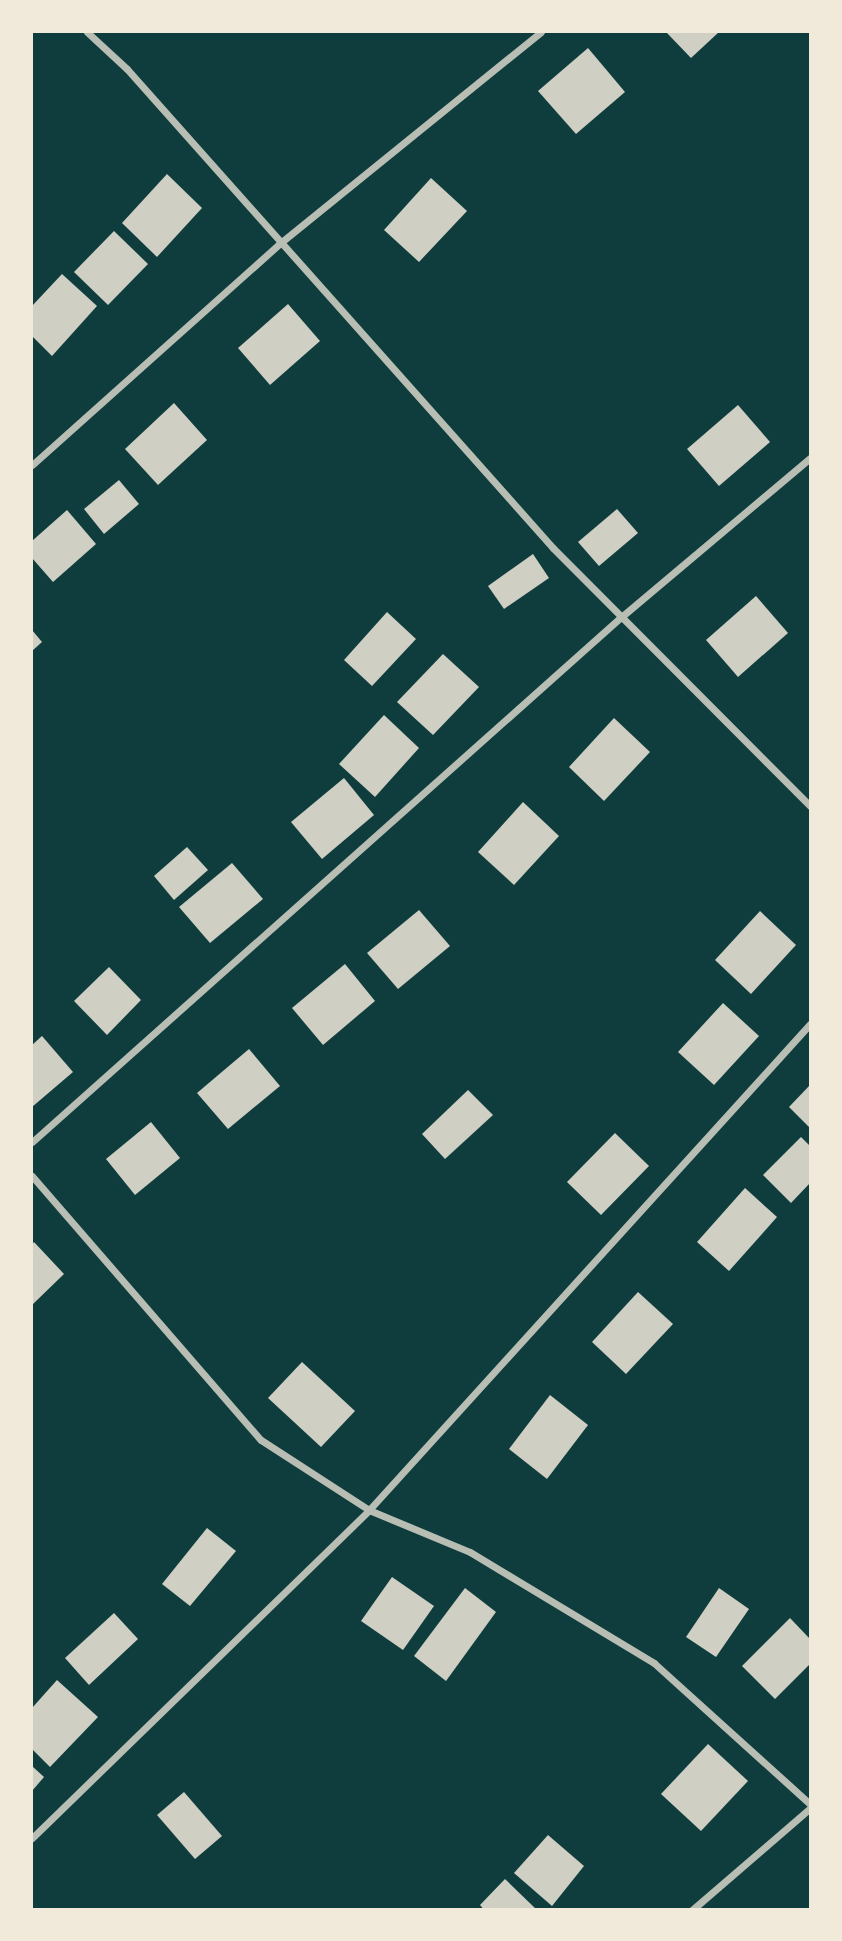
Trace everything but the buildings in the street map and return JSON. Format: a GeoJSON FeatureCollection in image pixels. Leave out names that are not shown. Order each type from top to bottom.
{"type":"FeatureCollection","features":[{"type":"Feature","properties":{"kind":"street"},"geometry":{"type":"LineString","coordinates":[[87,32],[127,69],[279,244],[620,618],[810,806]]}},
{"type":"Feature","properties":{"kind":"street"},"geometry":{"type":"LineString","coordinates":[[32,465],[279,244],[541,32]]}},
{"type":"Feature","properties":{"kind":"street"},"geometry":{"type":"LineString","coordinates":[[32,1142],[620,618],[810,458]]}},
{"type":"Feature","properties":{"kind":"street"},"geometry":{"type":"LineString","coordinates":[[32,1838],[369,1510],[810,1024]]}},
{"type":"Feature","properties":{"kind":"street"},"geometry":{"type":"LineString","coordinates":[[32,1175],[261,1440],[369,1510],[470,1552],[654,1663],[810,1806],[692,1909]]}}]}
